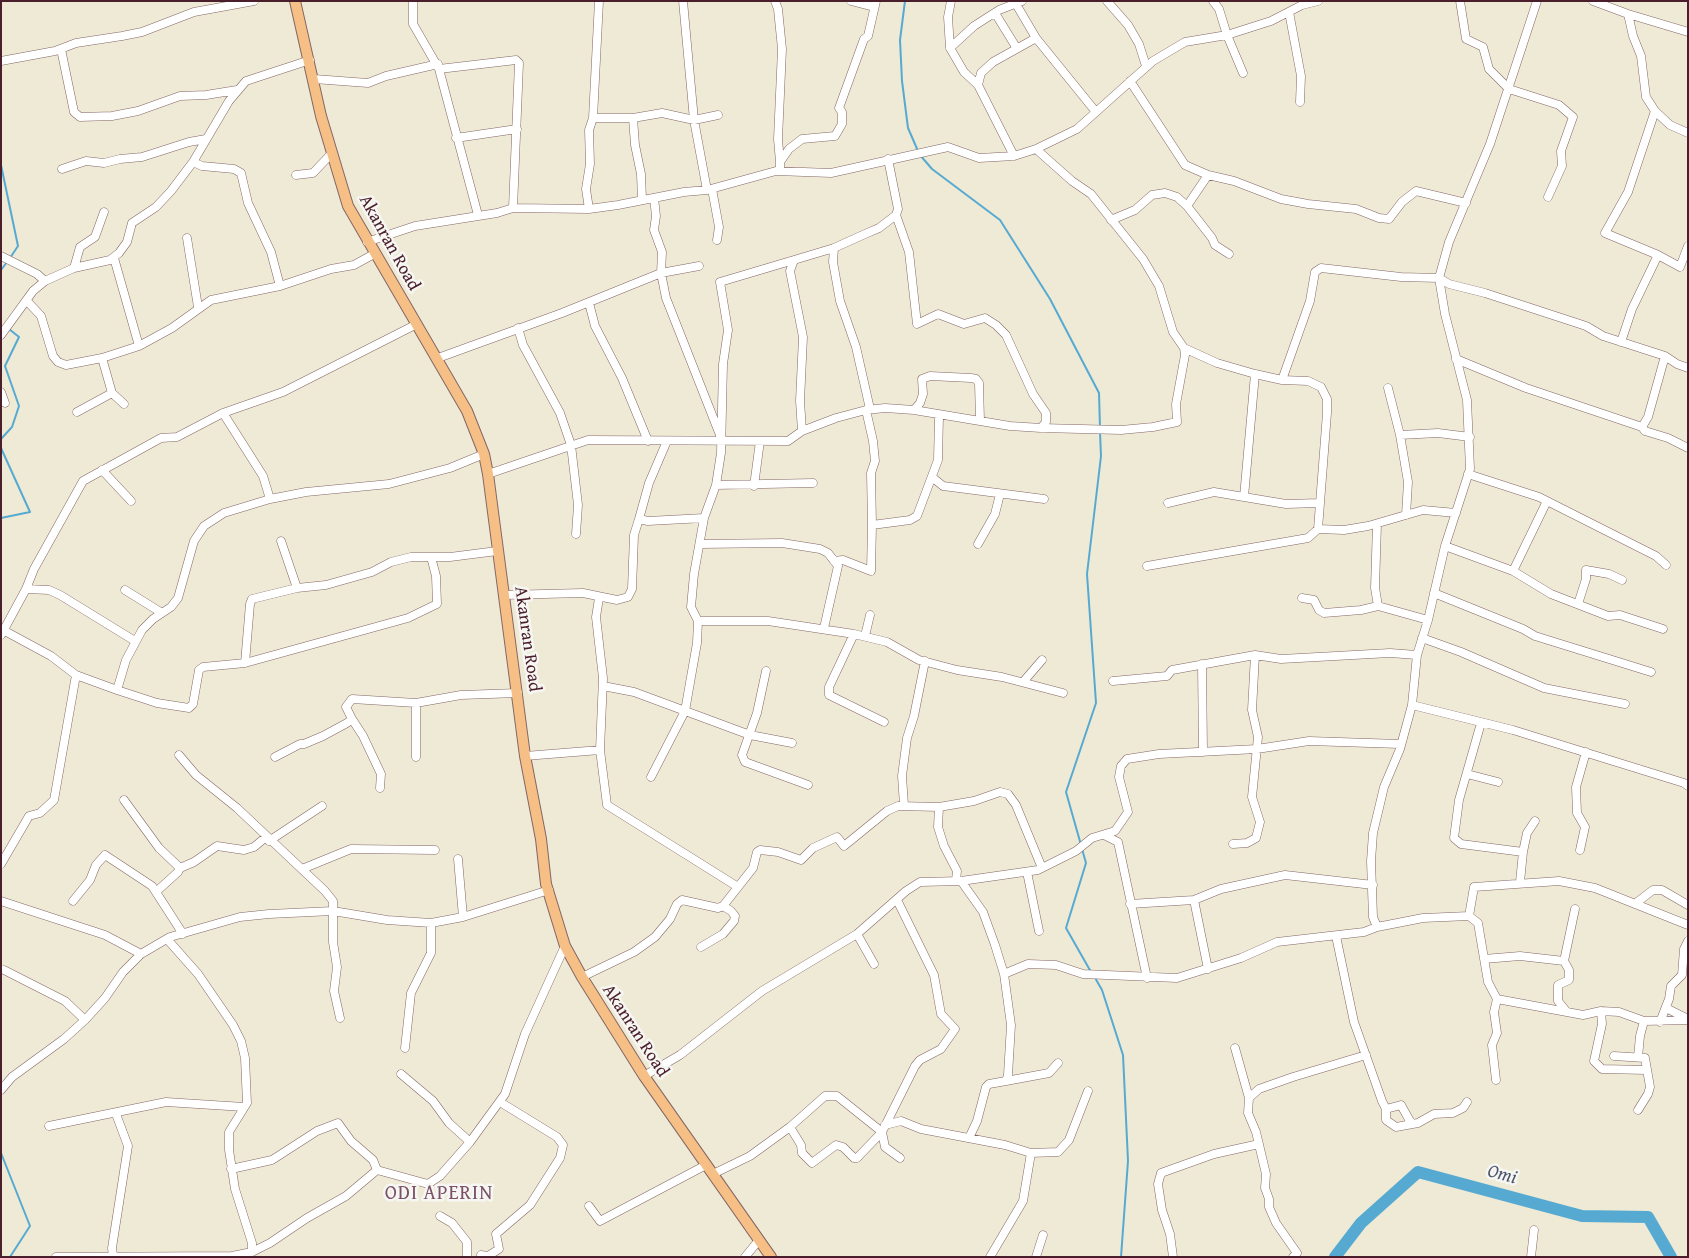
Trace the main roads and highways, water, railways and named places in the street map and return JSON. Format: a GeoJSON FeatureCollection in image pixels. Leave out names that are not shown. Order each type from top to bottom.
{"type":"FeatureCollection","features":[{"type":"Feature","properties":{"kind":"main road","name":"Akanran Road"},"geometry":{"type":"LineString","coordinates":[[295,1],[310,60],[321,116],[348,206],[374,254],[438,358],[467,411],[484,454],[518,693],[525,756],[549,890],[565,946],[582,977],[644,1076],[771,1257]]}},
{"type":"Feature","properties":{"kind":"waterway"},"geometry":{"type":"LineString","coordinates":[[905,1],[900,40],[902,81],[908,128],[918,151]]}},
{"type":"Feature","properties":{"kind":"waterway"},"geometry":{"type":"LineString","coordinates":[[920,155],[932,169],[1000,220],[1050,299],[1099,393],[1100,428]]}},
{"type":"Feature","properties":{"kind":"waterway"},"geometry":{"type":"LineString","coordinates":[[1,165],[18,246],[10,258]]}},
{"type":"Feature","properties":{"kind":"waterway"},"geometry":{"type":"LineString","coordinates":[[1,270],[7,262]]}},
{"type":"Feature","properties":{"kind":"waterway"},"geometry":{"type":"LineString","coordinates":[[1,439],[12,427],[19,406],[5,366],[19,337],[9,329]]}},
{"type":"Feature","properties":{"kind":"waterway"},"geometry":{"type":"LineString","coordinates":[[1081,845],[1066,792],[1096,703],[1087,574],[1101,456],[1100,432]]}},
{"type":"Feature","properties":{"kind":"waterway"},"geometry":{"type":"LineString","coordinates":[[1,448],[30,512],[1,518]]}},
{"type":"Feature","properties":{"kind":"waterway"},"geometry":{"type":"LineString","coordinates":[[1082,849],[1086,863],[1066,928],[1091,972]]}},
{"type":"Feature","properties":{"kind":"waterway"},"geometry":{"type":"LineString","coordinates":[[1094,976],[1102,990],[1123,1055],[1128,1161],[1121,1257]]}},
{"type":"Feature","properties":{"kind":"waterway"},"geometry":{"type":"LineString","coordinates":[[1,1153],[30,1226],[10,1257]]}},
{"type":"Feature","properties":{"kind":"waterway","name":"Omi"},"geometry":{"type":"LineString","coordinates":[[1335,1257],[1361,1223],[1418,1172],[1582,1216],[1648,1217],[1671,1257]]}},
{"type":"Feature","properties":{"kind":"district","name":"ODI APERIN"},"geometry":{"type":"Point","coordinates":[439,1194]}}]}
